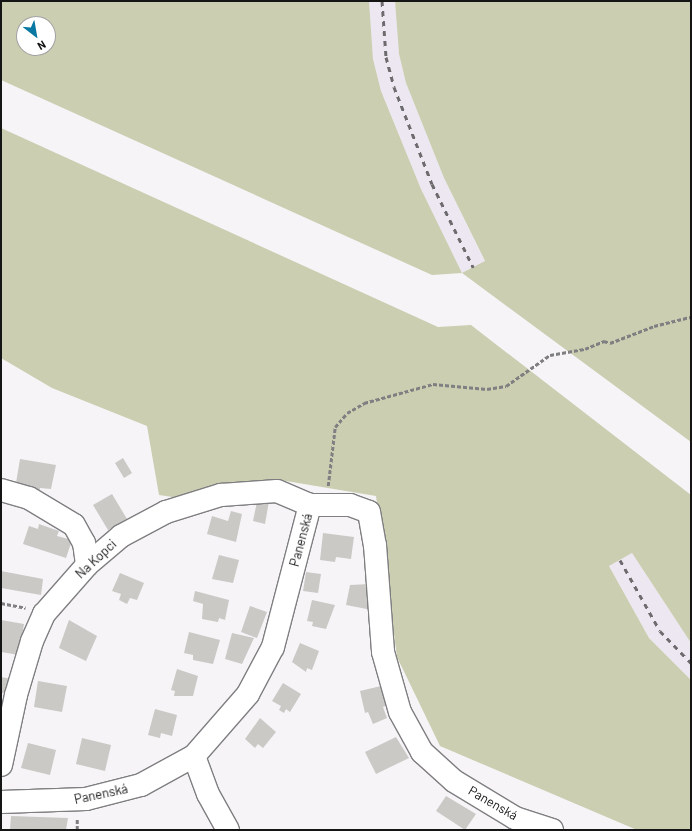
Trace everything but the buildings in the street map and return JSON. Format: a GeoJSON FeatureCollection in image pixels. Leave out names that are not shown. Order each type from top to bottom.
{"type":"FeatureCollection","features":[{"type":"Feature","properties":{"kind":"street"},"geometry":{"type":"LineString","coordinates":[[1,490],[29,498],[74,525],[84,543],[87,565]]}},
{"type":"Feature","properties":{"kind":"street","name":"Na Kopci"},"geometry":{"type":"LineString","coordinates":[[1,765],[16,695],[44,614],[87,565],[121,536],[166,512],[221,495],[277,491],[310,505]]}},
{"type":"Feature","properties":{"kind":"street","name":"Panenská"},"geometry":{"type":"LineString","coordinates":[[1,802],[86,799],[141,785],[194,756],[248,694],[273,647],[310,505],[350,505],[369,512],[375,545],[383,652],[400,712],[422,752],[454,780],[515,818],[552,830]]}},
{"type":"Feature","properties":{"kind":"street"},"geometry":{"type":"LineString","coordinates":[[194,756],[208,794],[228,830]]}},
{"type":"Feature","properties":{"kind":"path"},"geometry":{"type":"LineString","coordinates":[[310,505],[327,496],[334,427],[347,413],[364,403],[433,384],[487,389],[506,386],[550,355],[585,349],[604,341],[615,341],[654,326],[691,317]]}},
{"type":"Feature","properties":{"kind":"path"},"geometry":{"type":"LineString","coordinates":[[1,603],[44,614]]}},
{"type":"Feature","properties":{"kind":"shaded area"},"geometry":{"type":"Polygon","coordinates":[[[369,1],[395,1],[399,54],[406,83],[444,178],[485,262],[462,273],[421,189],[381,91],[373,59],[369,1]]]}},
{"type":"Feature","properties":{"kind":"shaded area"},"geometry":{"type":"Polygon","coordinates":[[[632,553],[691,643],[691,680],[649,638],[609,566],[632,553]]]}},
{"type":"Feature","properties":{"kind":"green space"},"geometry":{"type":"Polygon","coordinates":[[[1,1],[369,1],[373,59],[381,91],[421,189],[462,273],[432,275],[1,80],[1,1]]]}},
{"type":"Feature","properties":{"kind":"green space"},"geometry":{"type":"Polygon","coordinates":[[[395,1],[691,1],[691,442],[462,273],[485,261],[444,178],[406,83],[399,54],[395,1]]]}},
{"type":"Feature","properties":{"kind":"green space"},"geometry":{"type":"Polygon","coordinates":[[[1,128],[438,327],[471,325],[691,495],[691,643],[632,553],[609,566],[649,638],[691,680],[691,830],[637,830],[440,746],[397,657],[376,496],[274,479],[179,498],[159,495],[147,426],[52,388],[1,358],[1,128]]]}},
{"type":"Feature","properties":{"kind":"railway"},"geometry":{"type":"LineString","coordinates":[[382,1],[386,57],[394,87],[432,184],[473,267]]}},
{"type":"Feature","properties":{"kind":"railway"},"geometry":{"type":"LineString","coordinates":[[620,560],[660,631],[691,663]]}}]}
